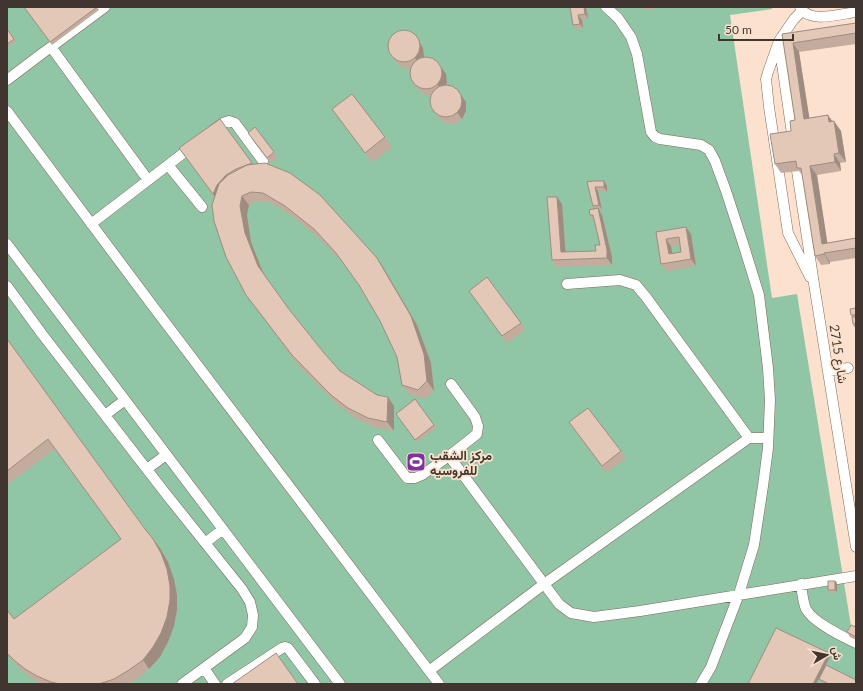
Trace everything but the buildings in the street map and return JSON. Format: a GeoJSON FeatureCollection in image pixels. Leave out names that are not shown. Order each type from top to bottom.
{"type":"FeatureCollection","features":[{"type":"Feature","properties":{"kind":"street"},"geometry":{"type":"LineString","coordinates":[[7,80],[105,7]]}},
{"type":"Feature","properties":{"kind":"street"},"geometry":{"type":"LineString","coordinates":[[606,7],[618,18],[631,37],[638,62],[651,132],[655,137],[660,139],[701,146],[709,150],[715,161],[742,240],[758,295],[768,368],[770,400],[763,486],[754,545],[739,594],[710,667],[701,684]]}},
{"type":"Feature","properties":{"kind":"street"},"geometry":{"type":"LineString","coordinates":[[801,9],[810,16],[820,17],[856,12]]}},
{"type":"Feature","properties":{"kind":"street","name":"شارع 2715"},"geometry":{"type":"LineString","coordinates":[[801,9],[779,41],[766,79],[788,234],[814,284]]}},
{"type":"Feature","properties":{"kind":"street"},"geometry":{"type":"LineString","coordinates":[[773,135],[792,136],[779,41]]}},
{"type":"Feature","properties":{"kind":"street"},"geometry":{"type":"LineString","coordinates":[[51,47],[148,180]]}},
{"type":"Feature","properties":{"kind":"street"},"geometry":{"type":"LineString","coordinates":[[7,111],[439,684]]}},
{"type":"Feature","properties":{"kind":"street"},"geometry":{"type":"LineString","coordinates":[[91,224],[223,123],[229,121],[235,123],[263,161]]}},
{"type":"Feature","properties":{"kind":"street"},"geometry":{"type":"LineString","coordinates":[[168,165],[202,207]]}},
{"type":"Feature","properties":{"kind":"street","name":"شارع 2715"},"geometry":{"type":"LineString","coordinates":[[797,171],[828,371],[853,509],[856,547]]}},
{"type":"Feature","properties":{"kind":"street"},"geometry":{"type":"LineString","coordinates":[[780,184],[799,181]]}},
{"type":"Feature","properties":{"kind":"street"},"geometry":{"type":"LineString","coordinates":[[7,244],[340,684]]}},
{"type":"Feature","properties":{"kind":"street"},"geometry":{"type":"LineString","coordinates":[[567,284],[620,280],[636,285],[749,438]]}},
{"type":"Feature","properties":{"kind":"street"},"geometry":{"type":"LineString","coordinates":[[7,286],[42,334],[242,589],[250,602],[253,615],[252,627],[245,638],[182,684]]}},
{"type":"Feature","properties":{"kind":"street"},"geometry":{"type":"LineString","coordinates":[[828,371],[848,368]]}},
{"type":"Feature","properties":{"kind":"street"},"geometry":{"type":"LineString","coordinates":[[378,440],[407,478],[415,478],[449,456],[477,434],[478,426],[475,417],[451,384]]}},
{"type":"Feature","properties":{"kind":"street"},"geometry":{"type":"LineString","coordinates":[[105,415],[125,400]]}},
{"type":"Feature","properties":{"kind":"street"},"geometry":{"type":"LineString","coordinates":[[429,671],[544,584],[749,438],[768,438]]}},
{"type":"Feature","properties":{"kind":"street"},"geometry":{"type":"LineString","coordinates":[[147,469],[166,455]]}},
{"type":"Feature","properties":{"kind":"street"},"geometry":{"type":"LineString","coordinates":[[449,456],[559,604],[570,613],[594,617],[856,576]]}},
{"type":"Feature","properties":{"kind":"street"},"geometry":{"type":"LineString","coordinates":[[205,543],[223,529]]}},
{"type":"Feature","properties":{"kind":"street"},"geometry":{"type":"LineString","coordinates":[[802,584],[802,594],[806,610],[816,620],[840,636],[856,643]]}},
{"type":"Feature","properties":{"kind":"street"},"geometry":{"type":"LineString","coordinates":[[227,684],[285,647],[288,648],[315,684]]}},
{"type":"Feature","properties":{"kind":"street"},"geometry":{"type":"LineString","coordinates":[[204,668],[215,684]]}},
{"type":"Feature","properties":{"kind":"green space","name":"مركز الشقب للفروسيه"},"geometry":{"type":"Polygon","coordinates":[[[7,7],[772,7],[772,9],[730,15],[772,298],[797,294],[851,626],[856,629],[856,684],[7,684],[7,7]]]}},
{"type":"Feature","properties":{"kind":"place","name":"مركز الشقب للفروسيه"},"geometry":{"type":"Point","coordinates":[416,462]}}]}
